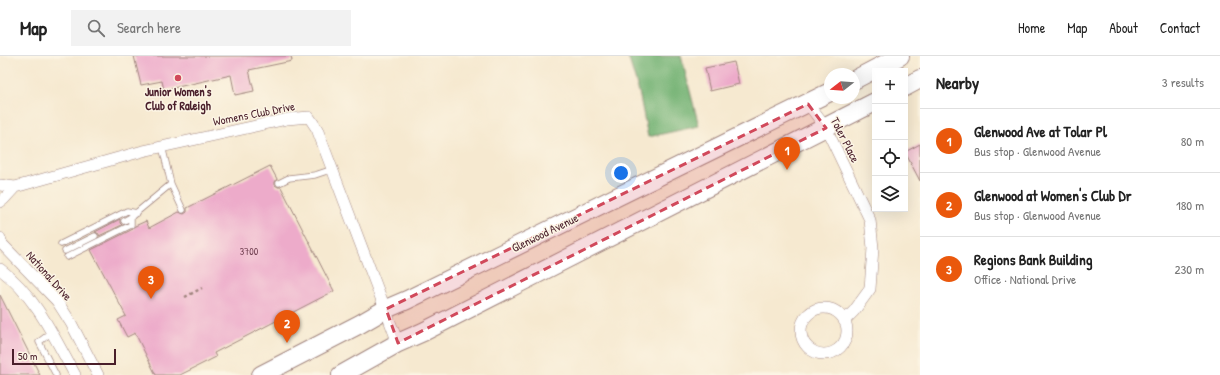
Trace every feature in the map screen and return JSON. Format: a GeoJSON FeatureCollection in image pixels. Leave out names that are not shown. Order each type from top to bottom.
{"type":"FeatureCollection","features":[{"type":"Feature","properties":{"kind":"main road"},"geometry":{"type":"LineString","coordinates":[[860,77],[900,56]]}},
{"type":"Feature","properties":{"kind":"main road"},"geometry":{"type":"LineString","coordinates":[[908,85],[920,79]]}},
{"type":"Feature","properties":{"kind":"main road","name":"Glenwood Avenue"},"geometry":{"type":"LineString","coordinates":[[260,375],[360,324],[386,309],[824,95]]}},
{"type":"Feature","properties":{"kind":"main road"},"geometry":{"type":"LineString","coordinates":[[341,375],[398,343],[423,332],[872,104]]}},
{"type":"Feature","properties":{"kind":"street","name":"Toler Place"},"geometry":{"type":"LineString","coordinates":[[808,104],[826,128],[870,220],[873,248],[870,289],[854,311],[844,320]]}},
{"type":"Feature","properties":{"kind":"street","name":"Womens Club Drive"},"geometry":{"type":"LineString","coordinates":[[0,185],[14,187],[162,146],[287,119],[309,117],[317,129],[333,169],[398,343]]}},
{"type":"Feature","properties":{"kind":"street"},"geometry":{"type":"LineString","coordinates":[[0,202],[14,187]]}},
{"type":"Feature","properties":{"kind":"street","name":"National Drive"},"geometry":{"type":"LineString","coordinates":[[0,238],[2,244],[56,301],[71,323],[98,375]]}},
{"type":"Feature","properties":{"kind":"street"},"geometry":{"type":"LineString","coordinates":[[0,269],[10,276],[30,298],[52,332],[75,375]]}},
{"type":"Feature","properties":{"kind":"street"},"geometry":{"type":"LineString","coordinates":[[820,309],[827,309],[834,311],[844,320],[847,328],[847,336],[839,349],[832,353],[816,353],[805,344],[802,337],[802,330],[808,316],[813,312],[820,309]]}},
{"type":"Feature","properties":{"kind":"lane"},"geometry":{"type":"LineString","coordinates":[[162,146],[171,184],[183,210]]}},
{"type":"Feature","properties":{"kind":"lane"},"geometry":{"type":"LineString","coordinates":[[279,183],[289,178],[315,175],[333,169]]}},
{"type":"Feature","properties":{"kind":"lane"},"geometry":{"type":"LineString","coordinates":[[124,221],[137,213],[171,184]]}},
{"type":"Feature","properties":{"kind":"lane"},"geometry":{"type":"LineString","coordinates":[[61,244],[127,212],[137,213]]}},
{"type":"Feature","properties":{"kind":"lane"},"geometry":{"type":"LineString","coordinates":[[95,236],[66,254],[131,225],[131,217]]}},
{"type":"Feature","properties":{"kind":"lane"},"geometry":{"type":"LineString","coordinates":[[52,332],[39,342],[56,375]]}},
{"type":"Feature","properties":{"kind":"path"},"geometry":{"type":"LineString","coordinates":[[185,297],[202,288]]}},
{"type":"Feature","properties":{"kind":"highlighted area"},"geometry":{"type":"Polygon","coordinates":[[[808,104],[826,128],[398,343],[386,309],[808,104]]]}},
{"type":"Feature","properties":{"kind":"green space"},"geometry":{"type":"Polygon","coordinates":[[[628,56],[681,56],[699,126],[648,137],[639,92],[628,56]]]}},
{"type":"Feature","properties":{"kind":"building","name":"Junior Women's Club of Raleigh"},"geometry":{"type":"Polygon","coordinates":[[[134,56],[291,56],[292,61],[249,70],[254,91],[235,95],[231,75],[164,90],[162,81],[141,85],[134,56]]]}},
{"type":"Feature","properties":{"kind":"building"},"geometry":{"type":"Polygon","coordinates":[[[734,62],[739,84],[710,91],[705,68],[734,62]]]}},
{"type":"Feature","properties":{"kind":"building"},"geometry":{"type":"Polygon","coordinates":[[[920,144],[920,181],[908,158],[908,150],[920,144]]]}},
{"type":"Feature","properties":{"kind":"building"},"geometry":{"type":"Polygon","coordinates":[[[270,166],[277,179],[275,185],[281,187],[334,291],[214,353],[216,357],[180,375],[156,375],[135,333],[127,337],[118,320],[126,316],[91,250],[146,221],[149,228],[179,212],[184,214],[187,212],[187,208],[270,166]]]}},
{"type":"Feature","properties":{"kind":"building"},"geometry":{"type":"Polygon","coordinates":[[[120,219],[120,223],[122,225],[99,236],[99,234],[95,232],[120,219]]]}},
{"type":"Feature","properties":{"kind":"building"},"geometry":{"type":"Polygon","coordinates":[[[0,295],[40,375],[0,375],[0,295]]]}},
{"type":"Feature","properties":{"kind":"place","name":"Junior Women's Club of Raleigh"},"geometry":{"type":"Point","coordinates":[178,78]}},
{"type":"Feature","properties":{"kind":"place","name":"Glenwood Ave at Tolar Pl"},"geometry":{"type":"Point","coordinates":[787,170]}},
{"type":"Feature","properties":{"kind":"place","name":"Regions Bank Building"},"geometry":{"type":"Point","coordinates":[151,299]}},
{"type":"Feature","properties":{"kind":"place","name":"Glenwood at Women's Club Dr"},"geometry":{"type":"Point","coordinates":[287,343]}}]}
